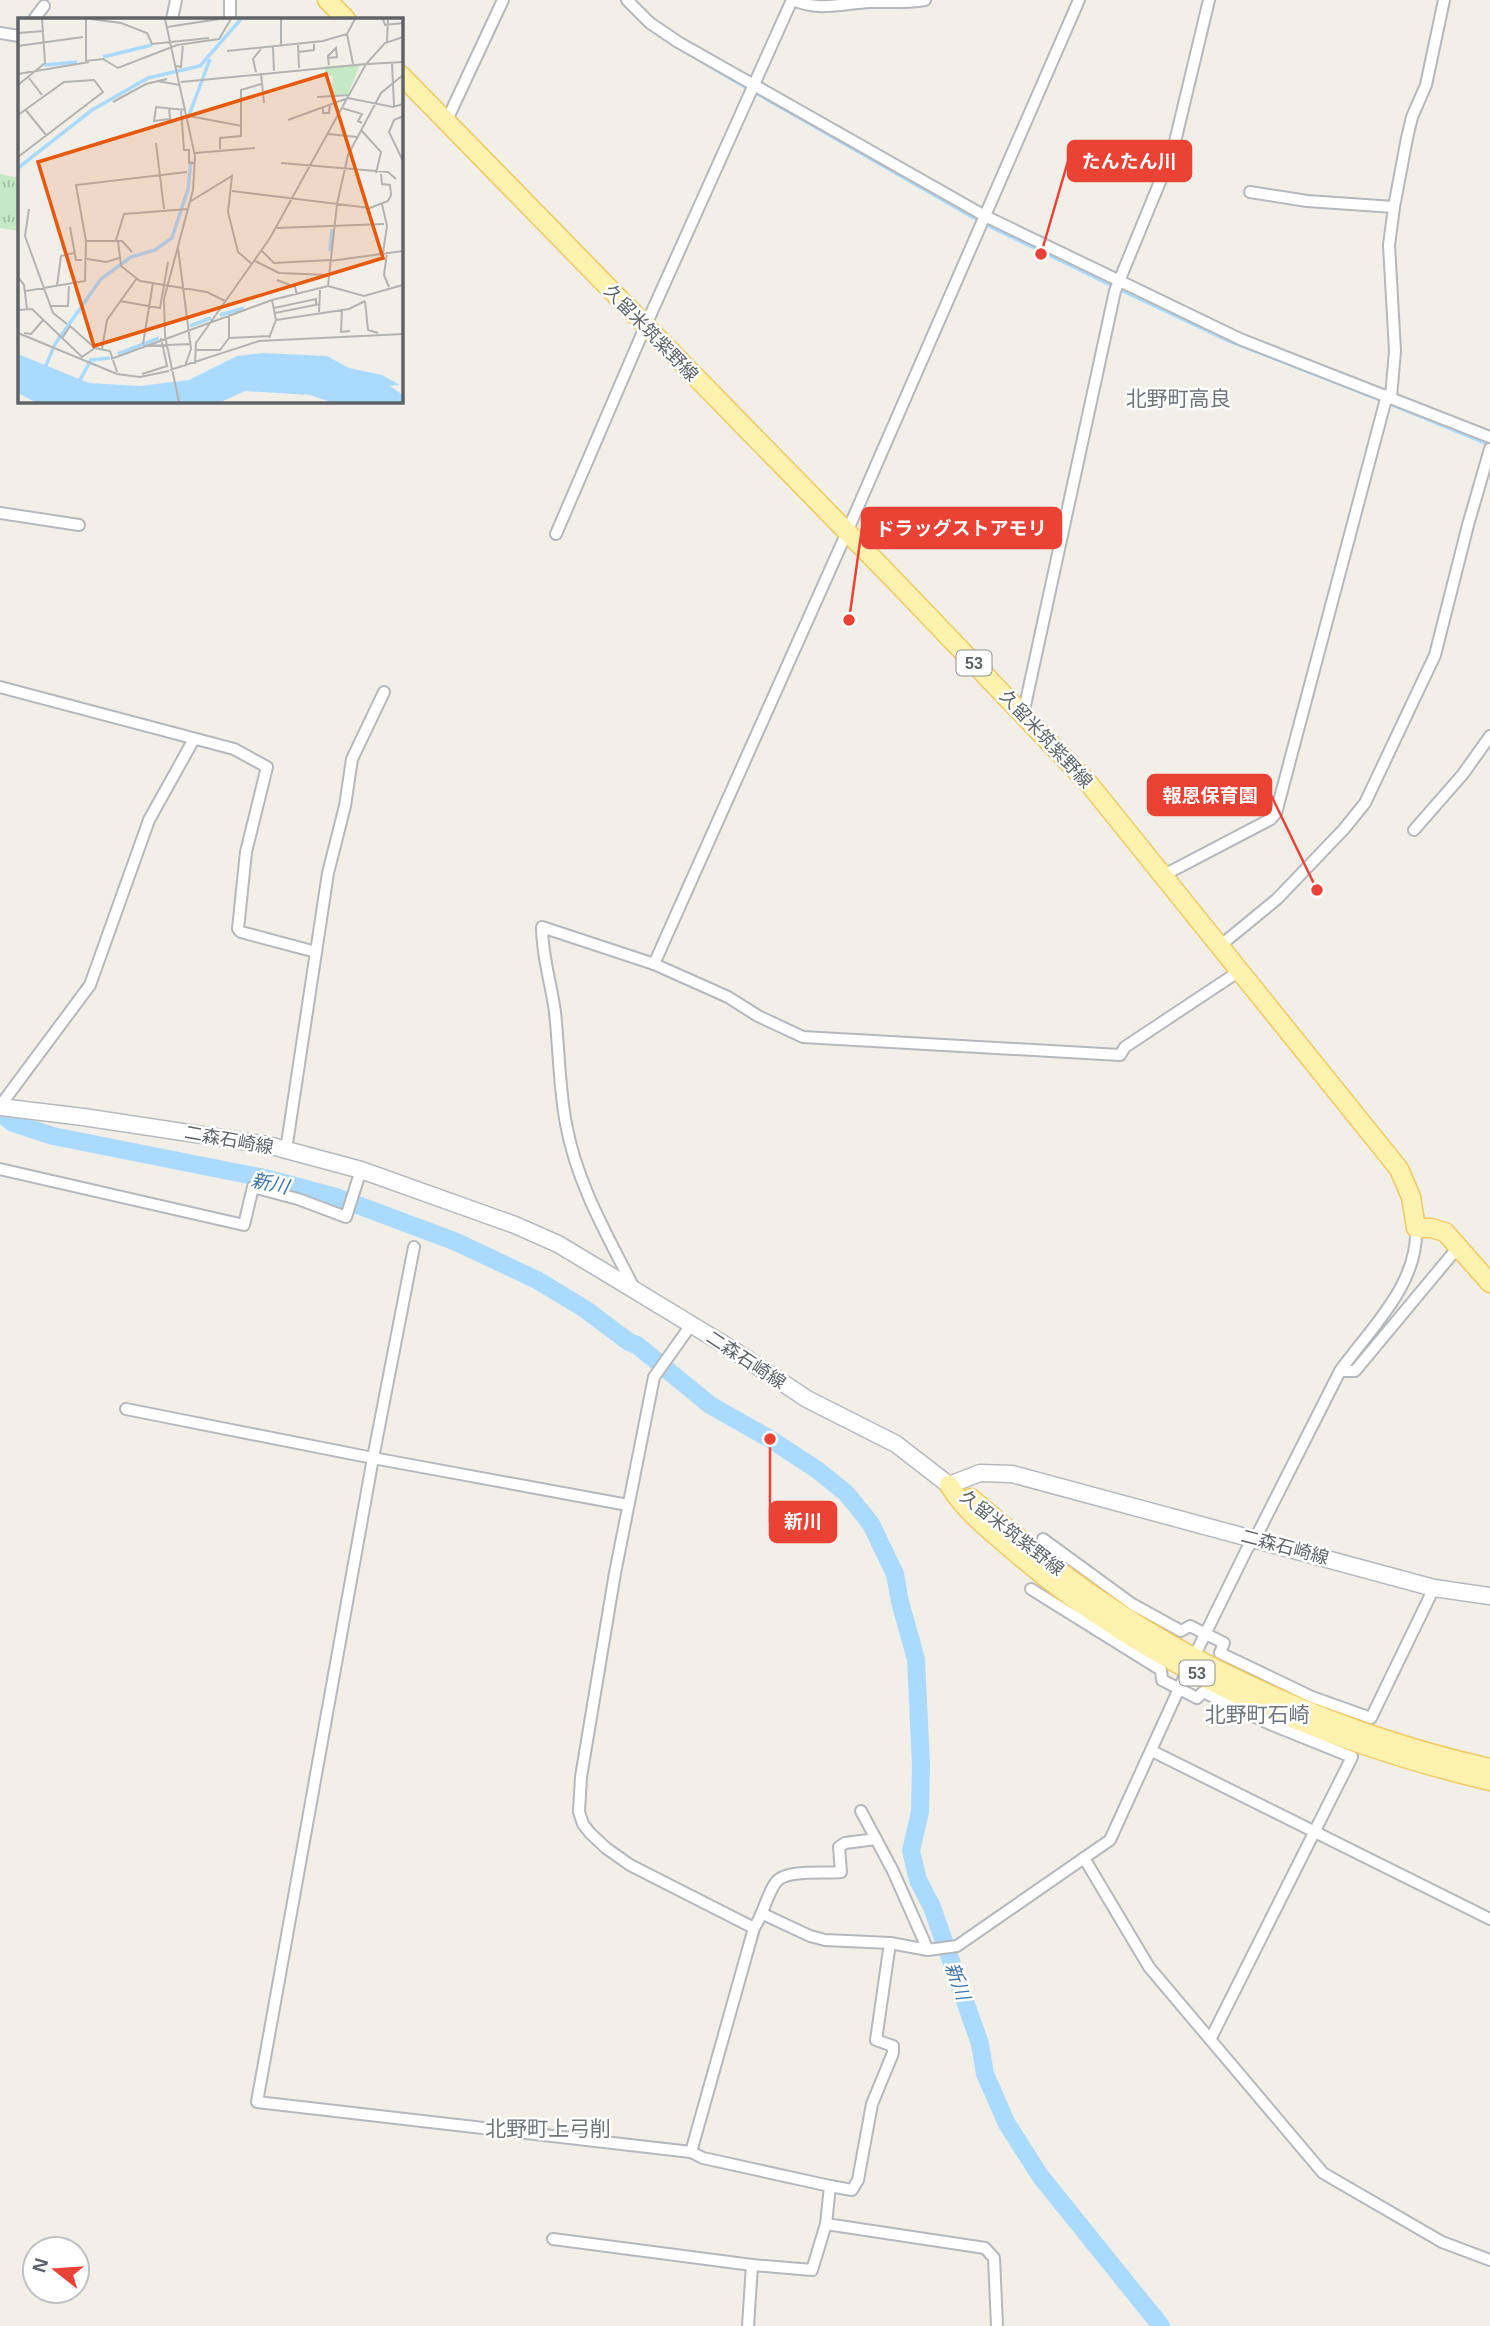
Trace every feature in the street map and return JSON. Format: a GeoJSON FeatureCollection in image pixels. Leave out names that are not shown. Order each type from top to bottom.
{"type":"FeatureCollection","features":[{"type":"Feature","properties":{"kind":"main road"},"geometry":{"type":"LineString","coordinates":[[327,0],[345,18]]}},
{"type":"Feature","properties":{"kind":"main road","name":"久留米筑紫野線"},"geometry":{"type":"LineString","coordinates":[[402,76],[1090,785],[1399,1169],[1411,1197],[1416,1228]]}},
{"type":"Feature","properties":{"kind":"main road","name":"二森石崎線"},"geometry":{"type":"LineString","coordinates":[[0,1107],[246,1141],[286,1150],[361,1170],[537,1234],[730,1348],[807,1399],[897,1444],[949,1485],[980,1473],[1012,1474],[1434,1588],[1490,1596]]}},
{"type":"Feature","properties":{"kind":"main road"},"geometry":{"type":"LineString","coordinates":[[1416,1228],[1438,1229],[1459,1246],[1490,1283]]}},
{"type":"Feature","properties":{"kind":"main road","name":"久留米筑紫野線"},"geometry":{"type":"LineString","coordinates":[[949,1485],[971,1498],[1070,1579],[1192,1663],[1262,1705],[1343,1739],[1490,1782]]}},
{"type":"Feature","properties":{"kind":"main road","name":"久留米筑紫野線"},"geometry":{"type":"LineString","coordinates":[[1192,1663],[1299,1708],[1419,1749],[1490,1768]]}},
{"type":"Feature","properties":{"kind":"street"},"geometry":{"type":"LineString","coordinates":[[172,18],[176,0]]}},
{"type":"Feature","properties":{"kind":"street"},"geometry":{"type":"LineString","coordinates":[[230,0],[230,18]]}},
{"type":"Feature","properties":{"kind":"street"},"geometry":{"type":"LineString","coordinates":[[446,122],[503,0]]}},
{"type":"Feature","properties":{"kind":"street"},"geometry":{"type":"LineString","coordinates":[[627,0],[650,23],[752,89],[982,221],[1116,285],[1240,339],[1490,437]]}},
{"type":"Feature","properties":{"kind":"street"},"geometry":{"type":"LineString","coordinates":[[556,534],[645,327],[793,0],[830,7],[852,3],[925,0]]}},
{"type":"Feature","properties":{"kind":"street"},"geometry":{"type":"LineString","coordinates":[[654,964],[847,532],[1079,0]]}},
{"type":"Feature","properties":{"kind":"street"},"geometry":{"type":"LineString","coordinates":[[1023,715],[1116,285],[1173,150],[1209,0]]}},
{"type":"Feature","properties":{"kind":"street"},"geometry":{"type":"LineString","coordinates":[[1164,875],[1271,819],[1276,813],[1389,396],[1395,351],[1389,245],[1394,208],[1412,117],[1426,85],[1444,0]]}},
{"type":"Feature","properties":{"kind":"street"},"geometry":{"type":"LineString","coordinates":[[35,18],[44,6]]}},
{"type":"Feature","properties":{"kind":"street"},"geometry":{"type":"LineString","coordinates":[[0,33],[18,36]]}},
{"type":"Feature","properties":{"kind":"street"},"geometry":{"type":"LineString","coordinates":[[1250,192],[1307,201],[1394,208]]}},
{"type":"Feature","properties":{"kind":"street"},"geometry":{"type":"LineString","coordinates":[[1221,945],[1277,899],[1365,803],[1435,655],[1490,449]]}},
{"type":"Feature","properties":{"kind":"street"},"geometry":{"type":"LineString","coordinates":[[0,513],[79,525]]}},
{"type":"Feature","properties":{"kind":"street"},"geometry":{"type":"LineString","coordinates":[[0,687],[234,749],[267,767],[246,852],[238,929],[316,952]]}},
{"type":"Feature","properties":{"kind":"street"},"geometry":{"type":"LineString","coordinates":[[286,1150],[328,873],[345,806],[352,759],[384,692]]}},
{"type":"Feature","properties":{"kind":"street"},"geometry":{"type":"LineString","coordinates":[[1414,830],[1462,774],[1490,736]]}},
{"type":"Feature","properties":{"kind":"street"},"geometry":{"type":"LineString","coordinates":[[0,1107],[90,985],[149,820],[194,739]]}},
{"type":"Feature","properties":{"kind":"street"},"geometry":{"type":"LineString","coordinates":[[636,1291],[593,1209],[576,1167],[566,1124],[554,1008],[542,945],[542,927],[654,964],[803,1037],[1120,1055],[1125,1047],[1241,970]]}},
{"type":"Feature","properties":{"kind":"street"},"geometry":{"type":"LineString","coordinates":[[0,1169],[244,1225],[253,1186],[346,1217],[361,1170]]}},
{"type":"Feature","properties":{"kind":"street"},"geometry":{"type":"LineString","coordinates":[[763,1914],[810,1936],[825,1940],[890,1942],[928,1950],[957,1946],[1110,1840],[1247,1549],[1255,1539],[1340,1371],[1405,1281],[1415,1248],[1416,1228]]}},
{"type":"Feature","properties":{"kind":"street"},"geometry":{"type":"LineString","coordinates":[[1340,1371],[1355,1371],[1459,1246]]}},
{"type":"Feature","properties":{"kind":"street"},"geometry":{"type":"LineString","coordinates":[[414,1247],[373,1458],[257,2102],[691,2151],[703,2158],[852,2190],[858,2180],[872,2104],[893,2053],[893,2046],[877,2040],[890,1942]]}},
{"type":"Feature","properties":{"kind":"street"},"geometry":{"type":"LineString","coordinates":[[691,1325],[653,1377],[580,1777],[579,1812],[583,1824],[606,1849],[630,1865],[754,1928]]}},
{"type":"Feature","properties":{"kind":"street"},"geometry":{"type":"LineString","coordinates":[[126,1409],[628,1505]]}},
{"type":"Feature","properties":{"kind":"street"},"geometry":{"type":"LineString","coordinates":[[1043,1539],[1132,1604],[1181,1631],[1190,1626],[1224,1643],[1220,1653],[1245,1667],[1312,1697],[1371,1718],[1434,1588]]}},
{"type":"Feature","properties":{"kind":"street"},"geometry":{"type":"LineString","coordinates":[[1031,1589],[1161,1670],[1162,1680],[1197,1698],[1203,1692],[1270,1724],[1352,1757],[1211,2038]]}},
{"type":"Feature","properties":{"kind":"street"},"geometry":{"type":"LineString","coordinates":[[1152,1751],[1490,1919]]}},
{"type":"Feature","properties":{"kind":"street"},"geometry":{"type":"LineString","coordinates":[[861,1811],[893,1871],[928,1950]]}},
{"type":"Feature","properties":{"kind":"street"},"geometry":{"type":"LineString","coordinates":[[691,2151],[754,1928],[775,1884],[782,1877],[841,1872],[839,1847],[845,1843],[876,1839]]}},
{"type":"Feature","properties":{"kind":"street"},"geometry":{"type":"LineString","coordinates":[[1084,1858],[1149,1967],[1323,2173],[1442,2242],[1490,2260]]}},
{"type":"Feature","properties":{"kind":"street"},"geometry":{"type":"LineString","coordinates":[[553,2239],[752,2265],[812,2270],[826,2224],[830,2186]]}},
{"type":"Feature","properties":{"kind":"street"},"geometry":{"type":"LineString","coordinates":[[826,2224],[985,2248],[994,2258],[997,2326]]}},
{"type":"Feature","properties":{"kind":"street"},"geometry":{"type":"LineString","coordinates":[[748,2326],[752,2265]]}},
{"type":"Feature","properties":{"kind":"green space"},"geometry":{"type":"Polygon","coordinates":[[[0,174],[18,178],[18,231],[0,228],[0,174]]]}},
{"type":"Feature","properties":{"kind":"waterway"},"geometry":{"type":"LineString","coordinates":[[688,54],[749,90]]}},
{"type":"Feature","properties":{"kind":"waterway"},"geometry":{"type":"LineString","coordinates":[[755,93],[980,222]]}},
{"type":"Feature","properties":{"kind":"waterway"},"geometry":{"type":"LineString","coordinates":[[986,225],[1112,286]]}},
{"type":"Feature","properties":{"kind":"waterway"},"geometry":{"type":"LineString","coordinates":[[1118,289],[1228,341],[1382,401]]}},
{"type":"Feature","properties":{"kind":"waterway"},"geometry":{"type":"LineString","coordinates":[[1389,404],[1489,445]]}},
{"type":"Feature","properties":{"kind":"waterway","name":"新川"},"geometry":{"type":"LineString","coordinates":[[0,1113],[13,1123],[53,1136],[269,1179],[336,1197],[454,1241],[537,1280],[585,1309],[637,1345],[710,1405],[770,1439],[816,1469],[846,1493],[871,1524],[895,1574],[916,1659],[921,1765],[920,1812],[911,1851],[918,1880],[932,1907],[980,2044],[985,2074],[1007,2124],[1041,2177],[1161,2326]]}},
{"type":"Feature","properties":{"kind":"place","name":"たんたん川"},"geometry":{"type":"Point","coordinates":[1041,254]}},
{"type":"Feature","properties":{"kind":"place","name":"ドラッグストアモリ"},"geometry":{"type":"Point","coordinates":[849,620]}},
{"type":"Feature","properties":{"kind":"place","name":"報恩保育園"},"geometry":{"type":"Point","coordinates":[1317,890]}},
{"type":"Feature","properties":{"kind":"place","name":"新川"},"geometry":{"type":"Point","coordinates":[770,1439]}},
{"type":"Feature","properties":{"kind":"district","name":"北野町高良"},"geometry":{"type":"Point","coordinates":[1178,399]}},
{"type":"Feature","properties":{"kind":"district","name":"北野町石崎"},"geometry":{"type":"Point","coordinates":[1257,1715]}},
{"type":"Feature","properties":{"kind":"district","name":"北野町上弓削"},"geometry":{"type":"Point","coordinates":[548,2129]}}]}
